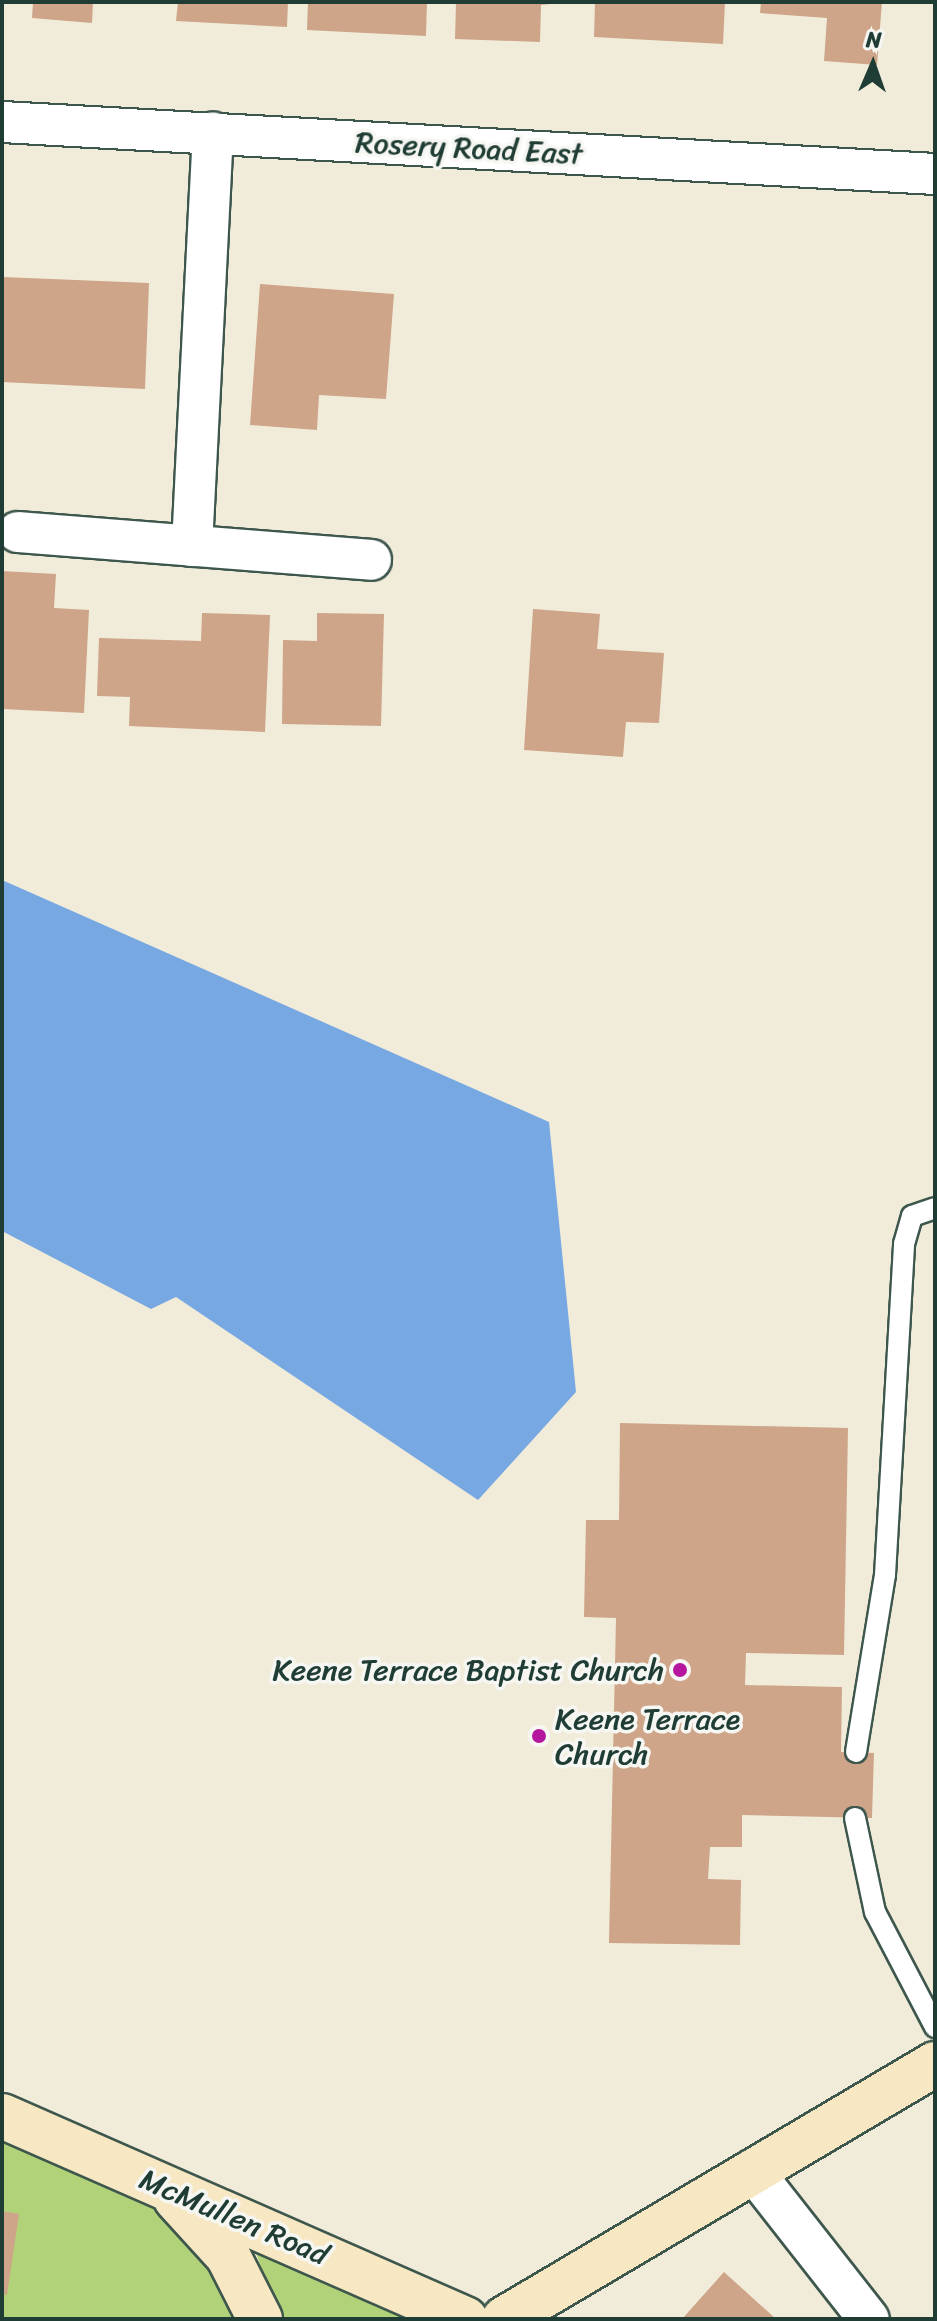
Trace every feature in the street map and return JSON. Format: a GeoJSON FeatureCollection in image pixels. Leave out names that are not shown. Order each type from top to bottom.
{"type":"FeatureCollection","features":[{"type":"Feature","properties":{"kind":"street","name":"Rosery Road East"},"geometry":{"type":"LineString","coordinates":[[2,122],[935,174]]}},
{"type":"Feature","properties":{"kind":"street"},"geometry":{"type":"LineString","coordinates":[[192,546],[213,133]]}},
{"type":"Feature","properties":{"kind":"street"},"geometry":{"type":"LineString","coordinates":[[18,532],[371,560]]}},
{"type":"Feature","properties":{"kind":"street"},"geometry":{"type":"LineString","coordinates":[[504,2319],[935,2064]]}},
{"type":"Feature","properties":{"kind":"street","name":"McMullen Road"},"geometry":{"type":"LineString","coordinates":[[2,2116],[465,2319]]}},
{"type":"Feature","properties":{"kind":"street"},"geometry":{"type":"LineString","coordinates":[[752,2170],[869,2319]]}},
{"type":"Feature","properties":{"kind":"street"},"geometry":{"type":"LineString","coordinates":[[166,2189],[228,2256],[260,2319]]}},
{"type":"Feature","properties":{"kind":"lane"},"geometry":{"type":"LineString","coordinates":[[856,1752],[885,1575],[904,1244],[912,1216],[935,1208]]}},
{"type":"Feature","properties":{"kind":"lane"},"geometry":{"type":"LineString","coordinates":[[855,1818],[875,1912],[935,2027]]}},
{"type":"Feature","properties":{"kind":"green space"},"geometry":{"type":"Polygon","coordinates":[[[2,2142],[154,2209],[210,2272],[236,2319],[2,2319],[2,2142]]]}},
{"type":"Feature","properties":{"kind":"green space"},"geometry":{"type":"Polygon","coordinates":[[[255,2249],[421,2319],[277,2319],[255,2249]]]}},
{"type":"Feature","properties":{"kind":"water"},"geometry":{"type":"Polygon","coordinates":[[[2,880],[549,1122],[576,1392],[478,1500],[176,1297],[151,1309],[2,1231],[2,880]]]}},
{"type":"Feature","properties":{"kind":"building"},"geometry":{"type":"Polygon","coordinates":[[[33,2],[93,2],[92,23],[32,18],[33,2]]]}},
{"type":"Feature","properties":{"kind":"building"},"geometry":{"type":"Polygon","coordinates":[[[178,2],[288,2],[287,27],[176,21],[178,2]]]}},
{"type":"Feature","properties":{"kind":"building"},"geometry":{"type":"Polygon","coordinates":[[[308,2],[427,2],[426,36],[307,30],[308,2]]]}},
{"type":"Feature","properties":{"kind":"building"},"geometry":{"type":"Polygon","coordinates":[[[456,2],[569,2],[541,5],[540,42],[455,39],[456,2]]]}},
{"type":"Feature","properties":{"kind":"building"},"geometry":{"type":"Polygon","coordinates":[[[595,2],[725,2],[723,44],[594,37],[595,2]]]}},
{"type":"Feature","properties":{"kind":"building"},"geometry":{"type":"Polygon","coordinates":[[[761,2],[882,2],[877,65],[824,61],[827,18],[760,13],[761,2]]]}},
{"type":"Feature","properties":{"kind":"building"},"geometry":{"type":"Polygon","coordinates":[[[3,277],[149,283],[145,389],[2,382],[3,277]]]}},
{"type":"Feature","properties":{"kind":"building"},"geometry":{"type":"Polygon","coordinates":[[[260,284],[394,294],[386,399],[319,395],[317,430],[250,425],[260,284]]]}},
{"type":"Feature","properties":{"kind":"building"},"geometry":{"type":"Polygon","coordinates":[[[2,571],[56,574],[54,608],[89,610],[84,713],[2,709],[2,571]]]}},
{"type":"Feature","properties":{"kind":"building"},"geometry":{"type":"Polygon","coordinates":[[[533,609],[600,614],[597,649],[664,653],[659,723],[626,722],[623,757],[524,750],[533,609]]]}},
{"type":"Feature","properties":{"kind":"building"},"geometry":{"type":"Polygon","coordinates":[[[202,613],[270,615],[265,732],[129,726],[130,697],[97,696],[99,638],[201,641],[202,613]]]}},
{"type":"Feature","properties":{"kind":"building"},"geometry":{"type":"Polygon","coordinates":[[[317,613],[384,614],[381,726],[282,724],[283,640],[317,641],[317,613]]]}},
{"type":"Feature","properties":{"kind":"building","name":"Keene Terrace Baptist Church"},"geometry":{"type":"Polygon","coordinates":[[[620,1423],[848,1428],[844,1655],[746,1653],[745,1685],[842,1687],[841,1752],[874,1753],[872,1818],[742,1815],[742,1847],[710,1847],[708,1879],[741,1880],[740,1945],[609,1943],[616,1618],[584,1617],[586,1520],[619,1520],[620,1423]]]}},
{"type":"Feature","properties":{"kind":"building"},"geometry":{"type":"Polygon","coordinates":[[[2,2211],[19,2214],[7,2295],[2,2294],[2,2211]]]}},
{"type":"Feature","properties":{"kind":"building"},"geometry":{"type":"Polygon","coordinates":[[[724,2272],[776,2319],[682,2319],[724,2272]]]}},
{"type":"Feature","properties":{"kind":"place","name":"Keene Terrace Baptist Church"},"geometry":{"type":"Point","coordinates":[680,1670]}},
{"type":"Feature","properties":{"kind":"place","name":"Keene Terrace Church"},"geometry":{"type":"Point","coordinates":[539,1736]}}]}
